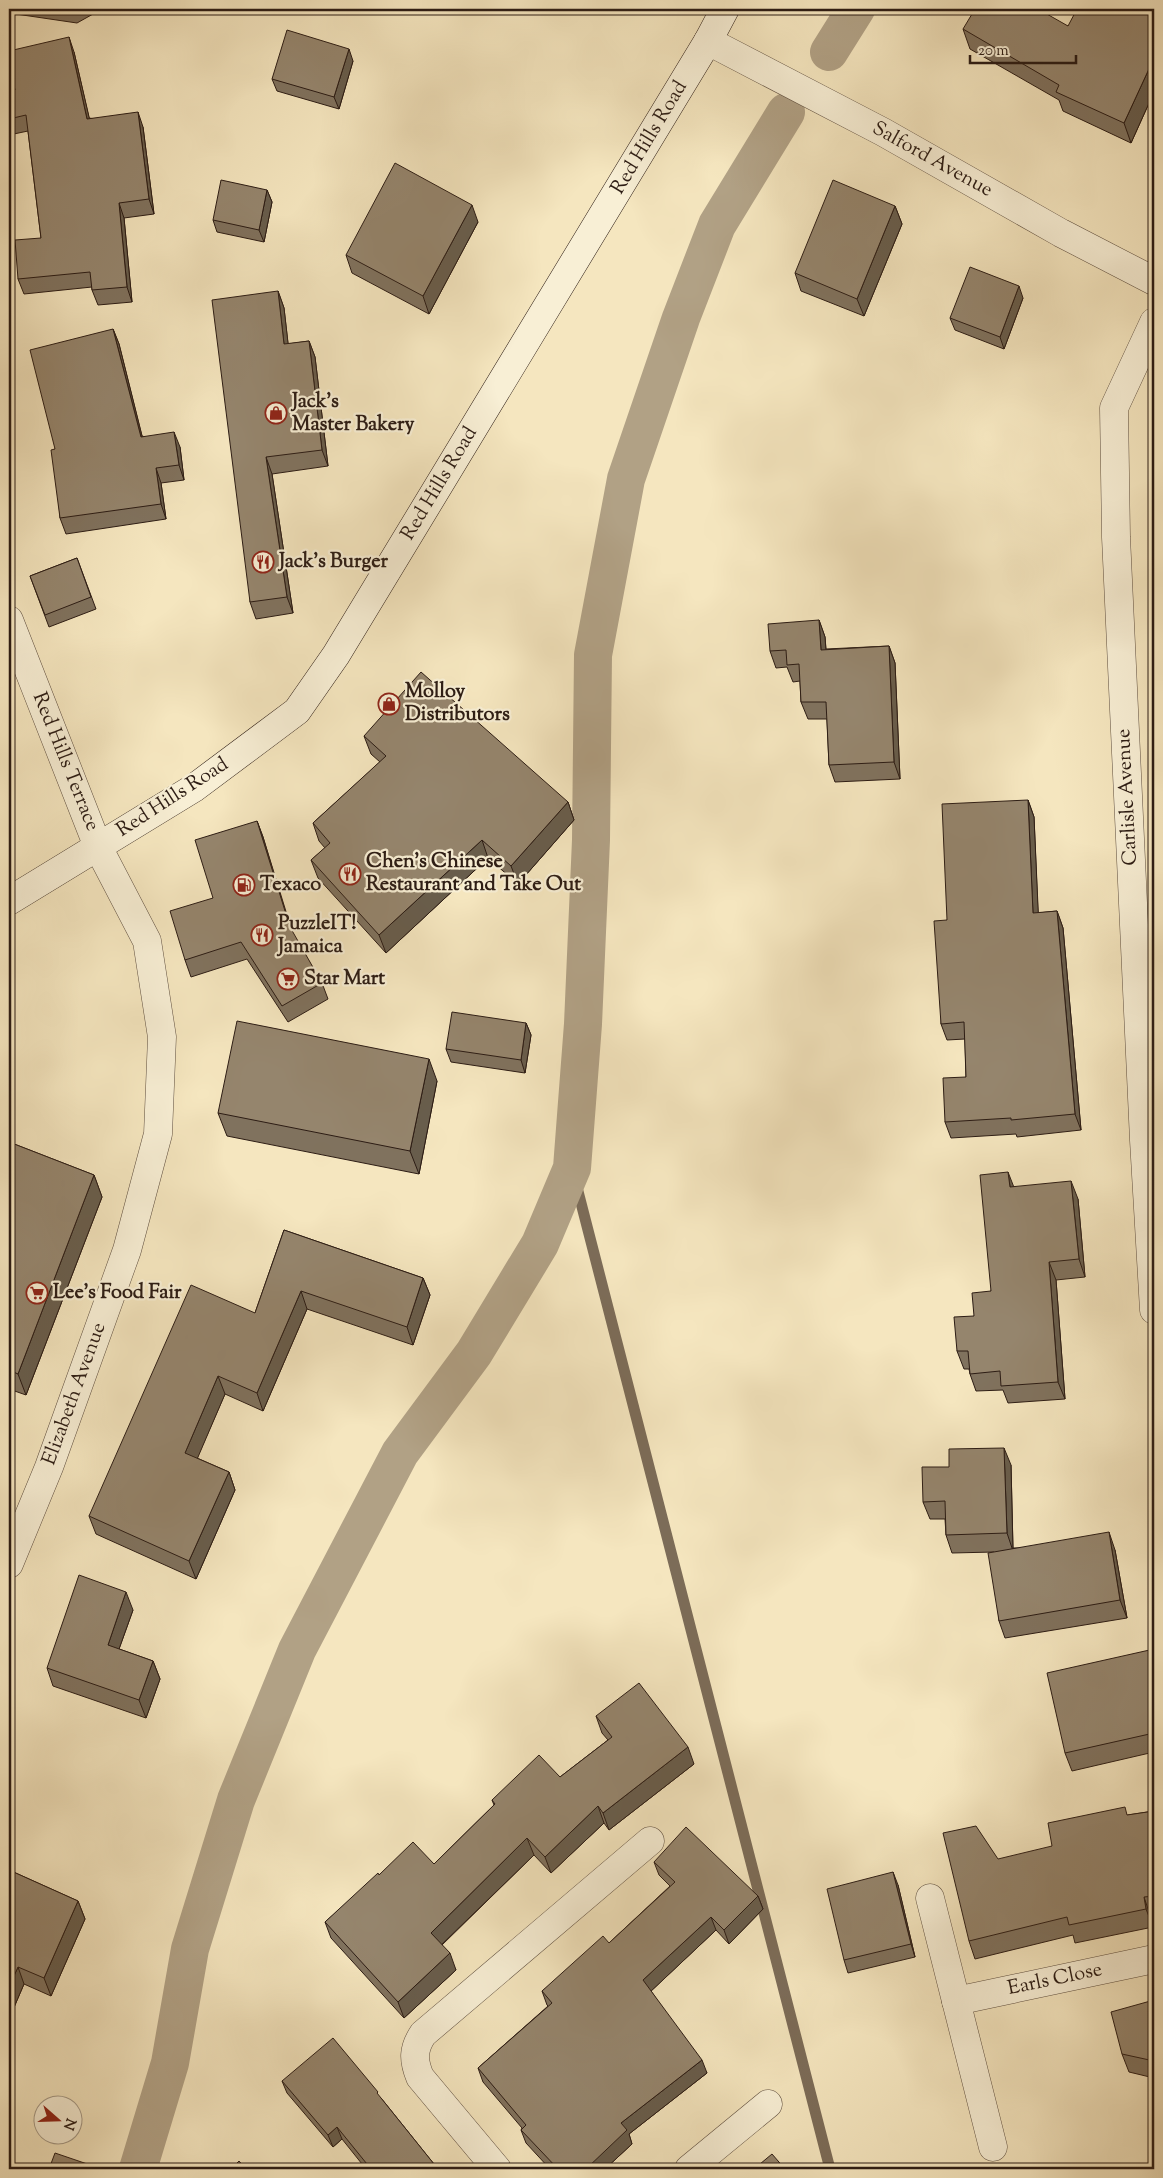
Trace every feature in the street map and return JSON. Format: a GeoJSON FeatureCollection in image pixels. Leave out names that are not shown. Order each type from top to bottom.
{"type":"FeatureCollection","features":[{"type":"Feature","properties":{"kind":"street","name":"Red Hills Road"},"geometry":{"type":"LineString","coordinates":[[9,901],[194,788],[297,712],[336,655],[708,41],[725,9]]}},
{"type":"Feature","properties":{"kind":"street","name":"Salford Avenue"},"geometry":{"type":"LineString","coordinates":[[708,41],[883,132],[1061,233],[1154,281]]}},
{"type":"Feature","properties":{"kind":"street","name":"Carlisle Avenue"},"geometry":{"type":"LineString","coordinates":[[1154,322],[1114,408],[1116,537],[1143,1120],[1154,1310]]}},
{"type":"Feature","properties":{"kind":"street","name":"Red Hills Terrace"},"geometry":{"type":"LineString","coordinates":[[9,620],[98,847]]}},
{"type":"Feature","properties":{"kind":"street","name":"Elizabeth Avenue"},"geometry":{"type":"LineString","coordinates":[[9,1564],[49,1467],[127,1250],[158,1134],[162,1036],[147,941],[98,847]]}},
{"type":"Feature","properties":{"kind":"street"},"geometry":{"type":"LineString","coordinates":[[497,2169],[420,2077],[415,2066],[414,2055],[417,2044],[423,2034],[650,1841]]}},
{"type":"Feature","properties":{"kind":"street"},"geometry":{"type":"LineString","coordinates":[[930,1898],[993,2147]]}},
{"type":"Feature","properties":{"kind":"street","name":"Earls Close"},"geometry":{"type":"LineString","coordinates":[[956,2001],[1154,1959]]}},
{"type":"Feature","properties":{"kind":"street"},"geometry":{"type":"LineString","coordinates":[[689,2169],[768,2104]]}},
{"type":"Feature","properties":{"kind":"building"},"geometry":{"type":"Polygon","coordinates":[[[975,9],[1038,9],[1068,26],[1077,9],[1154,9],[1154,58],[1124,123],[1056,92],[1059,85],[963,29],[975,9]]]}},
{"type":"Feature","properties":{"kind":"building"},"geometry":{"type":"Polygon","coordinates":[[[287,30],[349,49],[334,97],[272,79],[287,30]]]}},
{"type":"Feature","properties":{"kind":"building"},"geometry":{"type":"Polygon","coordinates":[[[69,37],[87,119],[138,112],[149,199],[119,203],[127,287],[92,290],[90,272],[18,279],[15,240],[41,238],[26,115],[9,119],[9,91],[15,90],[9,51],[69,37]]]}},
{"type":"Feature","properties":{"kind":"building"},"geometry":{"type":"Polygon","coordinates":[[[395,163],[472,205],[423,296],[346,255],[395,163]]]}},
{"type":"Feature","properties":{"kind":"building"},"geometry":{"type":"Polygon","coordinates":[[[221,180],[267,190],[259,230],[213,220],[221,180]]]}},
{"type":"Feature","properties":{"kind":"building"},"geometry":{"type":"Polygon","coordinates":[[[833,180],[895,206],[857,299],[795,273],[833,180]]]}},
{"type":"Feature","properties":{"kind":"building"},"geometry":{"type":"Polygon","coordinates":[[[970,267],[1019,286],[1000,337],[950,318],[970,267]]]}},
{"type":"Feature","properties":{"kind":"building","name":"Jack's Master Bakery"},"geometry":{"type":"Polygon","coordinates":[[[278,291],[284,344],[309,341],[322,450],[266,457],[287,597],[250,602],[212,300],[278,291]]]}},
{"type":"Feature","properties":{"kind":"building"},"geometry":{"type":"Polygon","coordinates":[[[113,329],[141,437],[174,432],[179,465],[156,468],[161,504],[60,518],[51,450],[55,449],[30,350],[113,329]]]}},
{"type":"Feature","properties":{"kind":"building"},"geometry":{"type":"Polygon","coordinates":[[[77,558],[91,597],[45,615],[30,576],[77,558]]]}},
{"type":"Feature","properties":{"kind":"building"},"geometry":{"type":"Polygon","coordinates":[[[819,620],[821,650],[889,646],[894,762],[829,765],[826,702],[801,702],[799,664],[787,665],[786,650],[770,651],[768,624],[819,620]]]}},
{"type":"Feature","properties":{"kind":"building"},"geometry":{"type":"Polygon","coordinates":[[[421,672],[568,802],[511,866],[482,840],[379,935],[311,860],[330,843],[313,823],[386,756],[364,736],[421,672]]]}},
{"type":"Feature","properties":{"kind":"building"},"geometry":{"type":"Polygon","coordinates":[[[1028,800],[1033,913],[1057,911],[1075,1114],[1011,1120],[1011,1118],[945,1122],[943,1078],[966,1077],[964,1022],[941,1024],[934,921],[947,920],[942,804],[1028,800]]]}},
{"type":"Feature","properties":{"kind":"building","name":"Texaco"},"geometry":{"type":"Polygon","coordinates":[[[257,821],[290,927],[322,983],[282,1006],[241,942],[185,960],[170,911],[213,898],[195,840],[257,821]]]}},
{"type":"Feature","properties":{"kind":"building"},"geometry":{"type":"Polygon","coordinates":[[[452,1012],[526,1023],[521,1060],[446,1049],[452,1012]]]}},
{"type":"Feature","properties":{"kind":"building"},"geometry":{"type":"Polygon","coordinates":[[[237,1021],[429,1059],[410,1151],[218,1113],[237,1021]]]}},
{"type":"Feature","properties":{"kind":"building","name":"Lee's Food Fair"},"geometry":{"type":"Polygon","coordinates":[[[9,1142],[94,1175],[18,1374],[9,1370],[9,1142]]]}},
{"type":"Feature","properties":{"kind":"building"},"geometry":{"type":"Polygon","coordinates":[[[1008,1172],[1010,1187],[1071,1181],[1079,1259],[1049,1262],[1058,1382],[1001,1386],[1000,1371],[970,1374],[968,1351],[957,1351],[954,1317],[974,1316],[972,1293],[991,1291],[980,1175],[1008,1172]]]}},
{"type":"Feature","properties":{"kind":"building"},"geometry":{"type":"Polygon","coordinates":[[[284,1230],[423,1278],[407,1327],[301,1291],[257,1393],[218,1376],[185,1453],[229,1472],[189,1561],[89,1516],[191,1285],[255,1313],[284,1230]]]}},
{"type":"Feature","properties":{"kind":"building"},"geometry":{"type":"Polygon","coordinates":[[[1004,1448],[1007,1533],[946,1535],[945,1501],[923,1502],[922,1467],[949,1467],[949,1449],[1004,1448]]]}},
{"type":"Feature","properties":{"kind":"building"},"geometry":{"type":"Polygon","coordinates":[[[1109,1532],[1120,1600],[999,1621],[988,1553],[1109,1532]]]}},
{"type":"Feature","properties":{"kind":"building"},"geometry":{"type":"Polygon","coordinates":[[[79,1575],[126,1592],[108,1645],[153,1661],[139,1700],[47,1668],[79,1575]]]}},
{"type":"Feature","properties":{"kind":"building"},"geometry":{"type":"Polygon","coordinates":[[[1154,1649],[1154,1733],[1065,1753],[1047,1673],[1154,1649]]]}},
{"type":"Feature","properties":{"kind":"building"},"geometry":{"type":"Polygon","coordinates":[[[639,1683],[688,1747],[603,1813],[598,1806],[545,1857],[527,1838],[431,1933],[450,1953],[398,2002],[325,1922],[378,1873],[379,1875],[413,1842],[434,1864],[495,1804],[492,1800],[539,1755],[560,1777],[612,1737],[596,1716],[639,1683]]]}},
{"type":"Feature","properties":{"kind":"building"},"geometry":{"type":"Polygon","coordinates":[[[1125,1807],[1127,1815],[1154,1811],[1154,1896],[1144,1897],[1146,1909],[1069,1925],[1067,1917],[969,1941],[943,1833],[976,1826],[998,1859],[1052,1846],[1048,1823],[1125,1807]]]}},
{"type":"Feature","properties":{"kind":"building"},"geometry":{"type":"Polygon","coordinates":[[[686,1827],[758,1896],[724,1930],[711,1917],[643,1980],[702,2060],[621,2123],[627,2130],[586,2169],[558,2169],[521,2130],[526,2125],[478,2068],[552,2003],[542,1991],[603,1936],[609,1943],[675,1882],[654,1862],[686,1827]]]}},
{"type":"Feature","properties":{"kind":"building"},"geometry":{"type":"Polygon","coordinates":[[[9,1870],[78,1901],[44,1978],[18,1967],[9,1987],[9,1870]]]}},
{"type":"Feature","properties":{"kind":"building"},"geometry":{"type":"Polygon","coordinates":[[[893,1872],[911,1944],[844,1960],[827,1889],[893,1872]]]}},
{"type":"Feature","properties":{"kind":"building"},"geometry":{"type":"Polygon","coordinates":[[[1154,2000],[1154,2061],[1122,2054],[1111,2012],[1154,2000]]]}},
{"type":"Feature","properties":{"kind":"building"},"geometry":{"type":"Polygon","coordinates":[[[333,2038],[438,2169],[371,2169],[337,2127],[328,2135],[282,2081],[333,2038]]]}},
{"type":"Feature","properties":{"kind":"building"},"geometry":{"type":"Polygon","coordinates":[[[55,2153],[102,2169],[49,2169],[55,2153]]]}},
{"type":"Feature","properties":{"kind":"building"},"geometry":{"type":"Polygon","coordinates":[[[772,2154],[785,2169],[754,2169],[772,2154]]]}},
{"type":"Feature","properties":{"kind":"building"},"geometry":{"type":"Polygon","coordinates":[[[239,2161],[246,2169],[231,2169],[239,2161]]]}},
{"type":"Feature","properties":{"kind":"waterway"},"geometry":{"type":"LineString","coordinates":[[829,52],[856,9]]}},
{"type":"Feature","properties":{"kind":"waterway"},"geometry":{"type":"LineString","coordinates":[[138,2169],[170,2063],[190,1949],[236,1800],[297,1650],[400,1453],[474,1353],[540,1244],[572,1168],[583,1024],[591,840],[593,655],[626,479],[681,318],[717,225],[786,112]]}},
{"type":"Feature","properties":{"kind":"waterway"},"geometry":{"type":"LineString","coordinates":[[572,1168],[830,2169]]}},
{"type":"Feature","properties":{"kind":"place","name":"Jack's Master Bakery"},"geometry":{"type":"Point","coordinates":[276,413]}},
{"type":"Feature","properties":{"kind":"place","name":"Jack's Burger"},"geometry":{"type":"Point","coordinates":[263,562]}},
{"type":"Feature","properties":{"kind":"place","name":"Molloy Distributors"},"geometry":{"type":"Point","coordinates":[389,704]}},
{"type":"Feature","properties":{"kind":"place","name":"Chen's Chinese Restaurant and Take Out"},"geometry":{"type":"Point","coordinates":[350,874]}},
{"type":"Feature","properties":{"kind":"place","name":"Texaco"},"geometry":{"type":"Point","coordinates":[244,885]}},
{"type":"Feature","properties":{"kind":"place","name":"PuzzleIT! Jamaica"},"geometry":{"type":"Point","coordinates":[262,935]}},
{"type":"Feature","properties":{"kind":"place","name":"Star Mart"},"geometry":{"type":"Point","coordinates":[288,979]}},
{"type":"Feature","properties":{"kind":"place","name":"Lee's Food Fair"},"geometry":{"type":"Point","coordinates":[37,1293]}}]}
